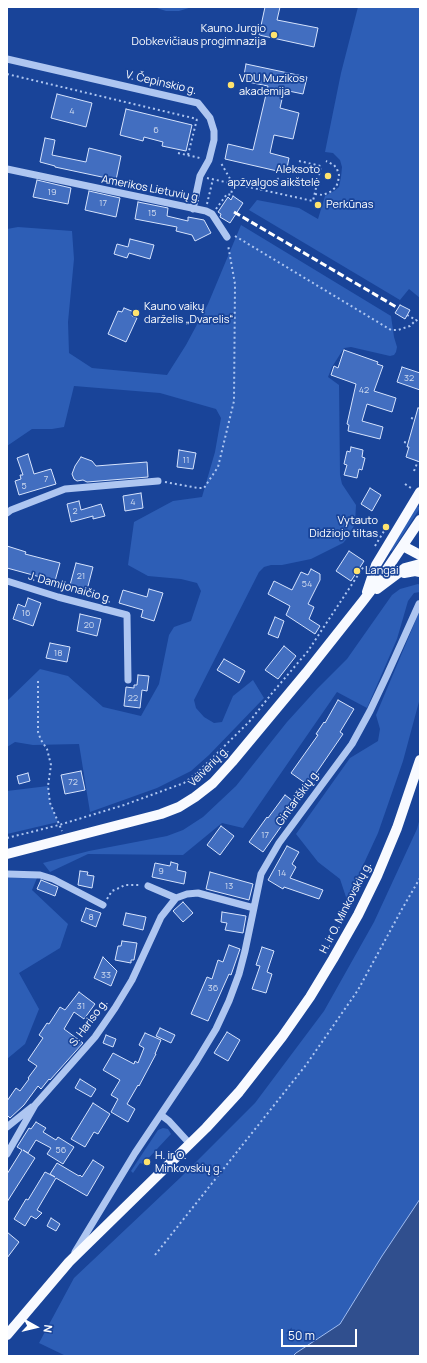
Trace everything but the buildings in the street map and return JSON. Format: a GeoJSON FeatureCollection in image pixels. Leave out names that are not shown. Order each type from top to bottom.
{"type":"FeatureCollection","features":[{"type":"Feature","properties":{"kind":"main road","name":"Veiverių g."},"geometry":{"type":"LineString","coordinates":[[363,601],[371,564],[420,492]]}},
{"type":"Feature","properties":{"kind":"main road","name":"Veiverių g."},"geometry":{"type":"LineString","coordinates":[[7,854],[161,814],[179,807],[213,783],[306,673],[363,601],[420,520]]}},
{"type":"Feature","properties":{"kind":"main road"},"geometry":{"type":"LineString","coordinates":[[371,564],[403,546],[420,555]]}},
{"type":"Feature","properties":{"kind":"main road"},"geometry":{"type":"LineString","coordinates":[[363,601],[405,568],[420,564]]}},
{"type":"Feature","properties":{"kind":"main road"},"geometry":{"type":"LineString","coordinates":[[398,573],[415,571],[420,572]]}},
{"type":"Feature","properties":{"kind":"main road","name":"H. ir O. Minkovskių g."},"geometry":{"type":"LineString","coordinates":[[7,1335],[70,1261],[190,1144],[239,1092],[282,1037],[334,960],[358,915],[377,876],[397,828],[420,760]]}},
{"type":"Feature","properties":{"kind":"street","name":"V. Čepinskio g."},"geometry":{"type":"LineString","coordinates":[[7,59],[198,103],[210,118],[214,131],[214,140],[209,160],[200,176],[193,209]]}},
{"type":"Feature","properties":{"kind":"street","name":"Amerikos Lietuvių g."},"geometry":{"type":"LineString","coordinates":[[7,170],[209,213],[228,235]]}},
{"type":"Feature","properties":{"kind":"street"},"geometry":{"type":"LineString","coordinates":[[7,513],[11,510],[65,489],[158,481]]}},
{"type":"Feature","properties":{"kind":"street","name":"J. Damijonaičio g."},"geometry":{"type":"LineString","coordinates":[[7,581],[58,597],[127,615],[128,680]]}},
{"type":"Feature","properties":{"kind":"street","name":"Gintariškių g."},"geometry":{"type":"LineString","coordinates":[[254,908],[261,874],[268,861],[279,843],[352,744],[384,681],[419,604]]}},
{"type":"Feature","properties":{"kind":"street"},"geometry":{"type":"LineString","coordinates":[[7,874],[40,875],[53,879],[103,905]]}},
{"type":"Feature","properties":{"kind":"street"},"geometry":{"type":"LineString","coordinates":[[148,886],[176,898],[187,894],[198,893],[254,908]]}},
{"type":"Feature","properties":{"kind":"street","name":"S. Hariso g."},"geometry":{"type":"LineString","coordinates":[[7,1154],[35,1105],[95,1037],[132,980],[161,917],[176,898]]}},
{"type":"Feature","properties":{"kind":"street","name":"H. ir O. Minkovskių g."},"geometry":{"type":"LineString","coordinates":[[70,1261],[129,1164],[216,1029],[229,1001],[243,959],[254,908]]}},
{"type":"Feature","properties":{"kind":"street"},"geometry":{"type":"LineString","coordinates":[[7,1127],[35,1105]]}},
{"type":"Feature","properties":{"kind":"street"},"geometry":{"type":"LineString","coordinates":[[161,1115],[172,1124],[190,1144]]}},
{"type":"Feature","properties":{"kind":"path"},"geometry":{"type":"LineString","coordinates":[[7,74],[197,119]]}},
{"type":"Feature","properties":{"kind":"path"},"geometry":{"type":"LineString","coordinates":[[188,155],[197,119],[204,109]]}},
{"type":"Feature","properties":{"kind":"path"},"geometry":{"type":"LineString","coordinates":[[178,153],[209,160]]}},
{"type":"Feature","properties":{"kind":"path"},"geometry":{"type":"LineString","coordinates":[[200,176],[314,202],[321,166],[299,161]]}},
{"type":"Feature","properties":{"kind":"path"},"geometry":{"type":"LineString","coordinates":[[315,194],[323,195],[330,192],[338,182],[339,175],[337,169],[334,165],[326,161]]}},
{"type":"Feature","properties":{"kind":"path"},"geometry":{"type":"LineString","coordinates":[[209,213],[227,194],[231,195],[233,184],[221,163]]}},
{"type":"Feature","properties":{"kind":"path"},"geometry":{"type":"LineString","coordinates":[[260,190],[281,177]]}},
{"type":"Feature","properties":{"kind":"path"},"geometry":{"type":"LineString","coordinates":[[209,213],[213,179]]}},
{"type":"Feature","properties":{"kind":"path"},"geometry":{"type":"LineString","coordinates":[[295,180],[317,184]]}},
{"type":"Feature","properties":{"kind":"path"},"geometry":{"type":"LineString","coordinates":[[158,481],[204,488],[218,466],[234,401],[235,284],[228,235]]}},
{"type":"Feature","properties":{"kind":"path"},"geometry":{"type":"LineString","coordinates":[[228,235],[391,330],[398,330],[410,326],[416,320]]}},
{"type":"Feature","properties":{"kind":"path"},"geometry":{"type":"LineString","coordinates":[[407,315],[420,323]]}},
{"type":"Feature","properties":{"kind":"path"},"geometry":{"type":"LineString","coordinates":[[404,442],[408,443]]}},
{"type":"Feature","properties":{"kind":"path"},"geometry":{"type":"LineString","coordinates":[[414,471],[418,461]]}},
{"type":"Feature","properties":{"kind":"path"},"geometry":{"type":"LineString","coordinates":[[373,551],[377,541],[388,524]]}},
{"type":"Feature","properties":{"kind":"path"},"geometry":{"type":"LineString","coordinates":[[7,838],[59,825],[124,805],[184,783],[200,770],[249,722],[308,651],[371,564]]}},
{"type":"Feature","properties":{"kind":"path"},"geometry":{"type":"LineString","coordinates":[[38,681],[38,732],[47,749],[51,765],[48,786],[50,803],[66,839]]}},
{"type":"Feature","properties":{"kind":"path"},"geometry":{"type":"LineString","coordinates":[[155,1255],[310,1059],[358,990],[420,878]]}},
{"type":"Feature","properties":{"kind":"path"},"geometry":{"type":"LineString","coordinates":[[112,891],[125,885],[137,884],[148,886]]}},
{"type":"Feature","properties":{"kind":"shaded area"},"geometry":{"type":"Polygon","coordinates":[[[154,7],[192,7],[179,11],[166,11],[154,7]]]}},
{"type":"Feature","properties":{"kind":"shaded area"},"geometry":{"type":"Polygon","coordinates":[[[358,7],[420,7],[420,298],[409,289],[400,300],[249,210],[257,200],[299,208],[318,219],[325,196],[339,187],[342,167],[340,160],[333,153],[325,152],[341,73],[358,7]]]}},
{"type":"Feature","properties":{"kind":"shaded area"},"geometry":{"type":"Polygon","coordinates":[[[241,225],[391,316],[397,347],[394,355],[390,356],[351,347],[344,348],[332,367],[328,377],[339,385],[340,475],[342,484],[356,505],[355,523],[350,535],[343,543],[311,559],[282,565],[271,565],[264,567],[259,572],[194,700],[196,708],[204,717],[214,723],[222,722],[233,696],[253,680],[264,698],[209,755],[191,771],[157,788],[90,812],[79,744],[33,745],[15,742],[7,747],[7,701],[40,669],[68,676],[103,707],[141,716],[159,684],[169,635],[174,627],[191,621],[201,591],[197,583],[181,579],[148,576],[128,565],[134,522],[173,501],[202,497],[215,452],[221,418],[216,409],[160,393],[74,386],[64,427],[52,429],[32,429],[7,446],[7,229],[18,227],[72,231],[74,259],[68,322],[69,353],[92,368],[167,375],[186,345],[208,304],[241,225]]]}},
{"type":"Feature","properties":{"kind":"shaded area"},"geometry":{"type":"Polygon","coordinates":[[[417,506],[420,508],[393,550],[390,551],[389,550],[417,506]]]}},
{"type":"Feature","properties":{"kind":"shaded area"},"geometry":{"type":"Polygon","coordinates":[[[418,584],[420,585],[420,592],[414,593],[408,601],[397,639],[367,708],[337,692],[243,828],[222,823],[183,855],[88,854],[50,872],[43,863],[89,851],[167,836],[183,830],[203,817],[236,786],[287,722],[347,659],[392,595],[400,589],[418,584]]]}},
{"type":"Feature","properties":{"kind":"shaded area"},"geometry":{"type":"Polygon","coordinates":[[[420,610],[420,698],[403,761],[378,833],[347,900],[340,879],[318,862],[296,834],[350,758],[378,741],[380,729],[376,715],[420,610]]]}},
{"type":"Feature","properties":{"kind":"shaded area"},"geometry":{"type":"Polygon","coordinates":[[[48,786],[50,803],[58,822],[7,834],[7,791],[48,786]]]}},
{"type":"Feature","properties":{"kind":"shaded area"},"geometry":{"type":"Polygon","coordinates":[[[420,818],[420,1199],[382,1256],[340,1324],[293,1356],[66,1356],[39,1343],[74,1278],[181,1177],[255,1103],[324,1011],[374,922],[417,829],[420,818]]]}},
{"type":"Feature","properties":{"kind":"shaded area"},"geometry":{"type":"Polygon","coordinates":[[[7,877],[37,878],[32,890],[68,924],[60,948],[19,973],[39,1009],[25,1044],[7,1059],[7,877]]]}},
{"type":"Feature","properties":{"kind":"shaded area"},"geometry":{"type":"Polygon","coordinates":[[[163,1128],[168,1129],[171,1134],[143,1164],[140,1163],[133,1173],[131,1171],[158,1130],[163,1128]]]}},
{"type":"Feature","properties":{"kind":"shaded area"},"geometry":{"type":"Polygon","coordinates":[[[420,1199],[420,1356],[293,1356],[340,1324],[382,1256],[420,1199]]]}},
{"type":"Feature","properties":{"kind":"railway"},"geometry":{"type":"LineString","coordinates":[[234,212],[398,308]]}},
{"type":"Feature","properties":{"kind":"place","name":"Kauno Jurgio Dobkevičiaus progimnazija"},"geometry":{"type":"Point","coordinates":[274,35]}},
{"type":"Feature","properties":{"kind":"place","name":"VDU Muzikos akademija"},"geometry":{"type":"Point","coordinates":[231,85]}},
{"type":"Feature","properties":{"kind":"place","name":"Aleksoto apžvalgos aikštelė"},"geometry":{"type":"Point","coordinates":[328,176]}},
{"type":"Feature","properties":{"kind":"place","name":"Perkūnas"},"geometry":{"type":"Point","coordinates":[318,205]}},
{"type":"Feature","properties":{"kind":"place","name":"Kauno vaikų darželis „Dvarelis“"},"geometry":{"type":"Point","coordinates":[136,313]}},
{"type":"Feature","properties":{"kind":"place","name":"Vytauto Didžiojo tiltas"},"geometry":{"type":"Point","coordinates":[386,527]}},
{"type":"Feature","properties":{"kind":"place","name":"Langai"},"geometry":{"type":"Point","coordinates":[357,571]}},
{"type":"Feature","properties":{"kind":"place","name":"H. ir O. Minkovskių g."},"geometry":{"type":"Point","coordinates":[147,1162]}}]}
